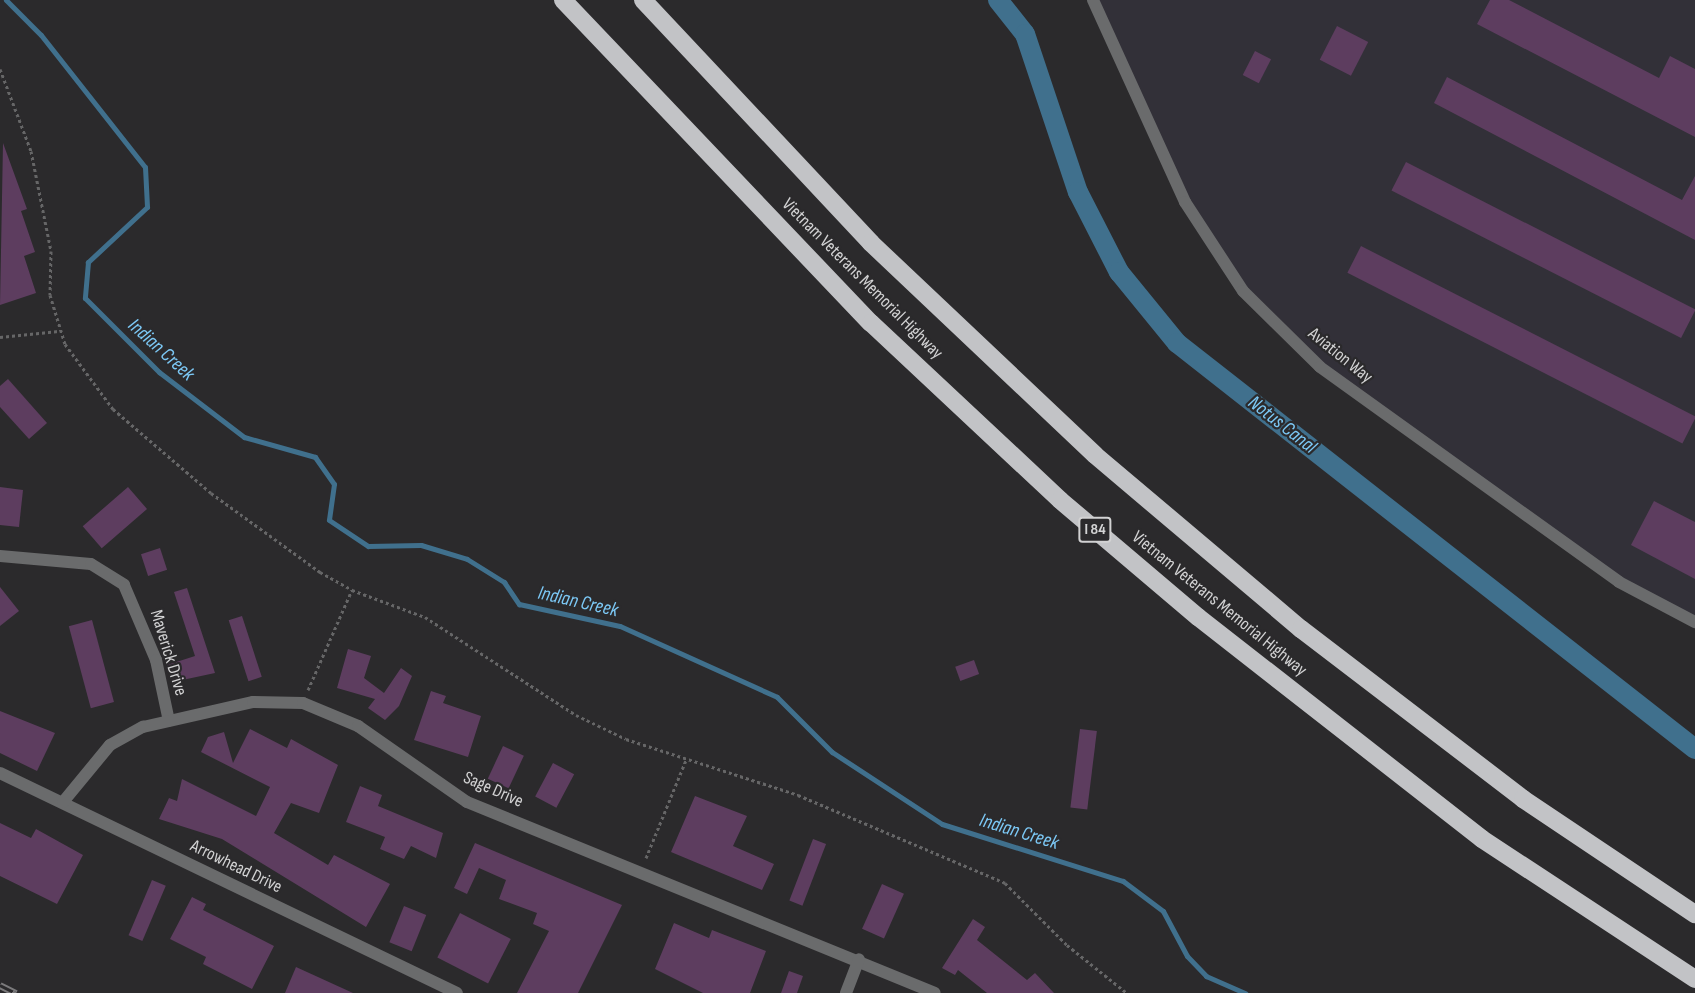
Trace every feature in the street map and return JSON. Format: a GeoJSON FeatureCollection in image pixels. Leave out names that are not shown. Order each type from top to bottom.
{"type":"FeatureCollection","features":[{"type":"Feature","properties":{"kind":"highway","name":"Vietnam Veterans Memorial Highway"},"geometry":{"type":"LineString","coordinates":[[563,0],[871,323],[1060,500],[1198,617],[1482,839],[1695,979]]}},
{"type":"Feature","properties":{"kind":"highway"},"geometry":{"type":"LineString","coordinates":[[643,0],[871,243],[1095,455],[1301,629],[1513,792],[1695,914]]}},
{"type":"Feature","properties":{"kind":"street","name":"Aviation Way"},"geometry":{"type":"LineString","coordinates":[[1093,0],[1185,202],[1243,291],[1320,367],[1619,582],[1695,622]]}},
{"type":"Feature","properties":{"kind":"street","name":"Maverick Drive"},"geometry":{"type":"LineString","coordinates":[[0,556],[91,564],[124,585],[144,627],[169,721]]}},
{"type":"Feature","properties":{"kind":"street","name":"Sage Drive"},"geometry":{"type":"LineString","coordinates":[[63,802],[110,745],[169,721],[253,702],[303,703],[358,726],[414,770],[467,801],[641,869],[935,993]]}},
{"type":"Feature","properties":{"kind":"street","name":"Arrowhead Drive"},"geometry":{"type":"LineString","coordinates":[[0,773],[457,993]]}},
{"type":"Feature","properties":{"kind":"street"},"geometry":{"type":"LineString","coordinates":[[846,993],[859,959]]}},
{"type":"Feature","properties":{"kind":"path"},"geometry":{"type":"LineString","coordinates":[[0,69],[31,151],[48,230],[50,295],[59,331],[77,368],[113,410],[211,493],[352,590],[425,617],[576,716],[686,760],[787,791],[1005,883],[1067,945],[1127,993]]}},
{"type":"Feature","properties":{"kind":"path"},"geometry":{"type":"LineString","coordinates":[[0,337],[59,331]]}},
{"type":"Feature","properties":{"kind":"path"},"geometry":{"type":"LineString","coordinates":[[303,703],[352,590]]}},
{"type":"Feature","properties":{"kind":"path"},"geometry":{"type":"LineString","coordinates":[[641,869],[686,760]]}},
{"type":"Feature","properties":{"kind":"shaded area"},"geometry":{"type":"Polygon","coordinates":[[[1093,0],[1695,0],[1695,622],[1619,582],[1320,367],[1212,250],[1093,0]]]}},
{"type":"Feature","properties":{"kind":"building"},"geometry":{"type":"Polygon","coordinates":[[[1490,0],[1509,0],[1659,78],[1670,56],[1695,69],[1695,137],[1477,24],[1490,0]]]}},
{"type":"Feature","properties":{"kind":"building"},"geometry":{"type":"Polygon","coordinates":[[[1337,26],[1368,42],[1351,76],[1320,60],[1337,26]]]}},
{"type":"Feature","properties":{"kind":"building"},"geometry":{"type":"Polygon","coordinates":[[[1255,51],[1271,59],[1259,83],[1243,75],[1255,51]]]}},
{"type":"Feature","properties":{"kind":"building"},"geometry":{"type":"Polygon","coordinates":[[[1447,77],[1682,200],[1695,176],[1695,240],[1434,103],[1447,77]]]}},
{"type":"Feature","properties":{"kind":"building"},"geometry":{"type":"Polygon","coordinates":[[[3,143],[27,209],[21,211],[35,252],[24,256],[36,293],[0,305],[3,143]]]}},
{"type":"Feature","properties":{"kind":"building"},"geometry":{"type":"Polygon","coordinates":[[[1406,162],[1695,309],[1681,338],[1391,191],[1406,162]]]}},
{"type":"Feature","properties":{"kind":"building"},"geometry":{"type":"Polygon","coordinates":[[[1361,246],[1695,416],[1682,443],[1347,273],[1361,246]]]}},
{"type":"Feature","properties":{"kind":"building"},"geometry":{"type":"Polygon","coordinates":[[[8,379],[47,423],[29,439],[0,407],[0,386],[8,379]]]}},
{"type":"Feature","properties":{"kind":"building"},"geometry":{"type":"Polygon","coordinates":[[[0,487],[23,490],[19,527],[0,525],[0,487]]]}},
{"type":"Feature","properties":{"kind":"building"},"geometry":{"type":"Polygon","coordinates":[[[128,487],[147,509],[102,548],[83,526],[128,487]]]}},
{"type":"Feature","properties":{"kind":"building"},"geometry":{"type":"Polygon","coordinates":[[[1654,501],[1695,522],[1695,579],[1631,545],[1654,501]]]}},
{"type":"Feature","properties":{"kind":"building"},"geometry":{"type":"Polygon","coordinates":[[[160,548],[167,570],[148,576],[141,554],[160,548]]]}},
{"type":"Feature","properties":{"kind":"building"},"geometry":{"type":"Polygon","coordinates":[[[0,587],[19,611],[0,626],[0,587]]]}},
{"type":"Feature","properties":{"kind":"building"},"geometry":{"type":"Polygon","coordinates":[[[187,588],[215,673],[173,682],[167,665],[195,656],[174,592],[187,588]]]}},
{"type":"Feature","properties":{"kind":"building"},"geometry":{"type":"Polygon","coordinates":[[[242,616],[262,677],[248,681],[229,620],[242,616]]]}},
{"type":"Feature","properties":{"kind":"building"},"geometry":{"type":"Polygon","coordinates":[[[92,620],[114,702],[91,708],[69,626],[92,620]]]}},
{"type":"Feature","properties":{"kind":"building"},"geometry":{"type":"Polygon","coordinates":[[[348,649],[371,656],[364,678],[384,693],[401,668],[412,676],[399,706],[385,720],[368,708],[375,699],[337,688],[348,649]]]}},
{"type":"Feature","properties":{"kind":"building"},"geometry":{"type":"Polygon","coordinates":[[[974,660],[979,674],[960,681],[955,667],[974,660]]]}},
{"type":"Feature","properties":{"kind":"building"},"geometry":{"type":"Polygon","coordinates":[[[431,691],[446,696],[443,703],[481,716],[468,757],[414,740],[431,691]]]}},
{"type":"Feature","properties":{"kind":"building"},"geometry":{"type":"Polygon","coordinates":[[[0,711],[55,733],[37,771],[0,753],[0,711]]]}},
{"type":"Feature","properties":{"kind":"building"},"geometry":{"type":"Polygon","coordinates":[[[250,729],[287,748],[291,739],[338,765],[319,813],[291,803],[274,833],[328,865],[334,855],[390,884],[366,927],[222,839],[159,819],[169,798],[177,801],[182,779],[256,816],[270,787],[201,752],[208,737],[224,732],[233,763],[250,729]]]}},
{"type":"Feature","properties":{"kind":"building"},"geometry":{"type":"Polygon","coordinates":[[[1080,729],[1097,731],[1087,809],[1070,807],[1080,729]]]}},
{"type":"Feature","properties":{"kind":"building"},"geometry":{"type":"Polygon","coordinates":[[[503,746],[524,756],[509,788],[488,779],[503,746]]]}},
{"type":"Feature","properties":{"kind":"building"},"geometry":{"type":"Polygon","coordinates":[[[553,763],[574,774],[556,808],[535,797],[553,763]]]}},
{"type":"Feature","properties":{"kind":"building"},"geometry":{"type":"Polygon","coordinates":[[[360,786],[382,795],[378,806],[443,833],[436,858],[411,846],[404,859],[380,849],[385,837],[346,822],[360,786]]]}},
{"type":"Feature","properties":{"kind":"building"},"geometry":{"type":"Polygon","coordinates":[[[695,796],[747,816],[733,846],[774,864],[762,890],[671,852],[695,796]]]}},
{"type":"Feature","properties":{"kind":"building"},"geometry":{"type":"Polygon","coordinates":[[[0,823],[31,838],[36,829],[83,855],[57,904],[0,876],[0,823]]]}},
{"type":"Feature","properties":{"kind":"building"},"geometry":{"type":"Polygon","coordinates":[[[813,839],[826,844],[802,906],[789,901],[813,839]]]}},
{"type":"Feature","properties":{"kind":"building"},"geometry":{"type":"Polygon","coordinates":[[[475,843],[622,905],[578,993],[517,993],[549,931],[533,924],[537,913],[499,899],[506,880],[479,868],[467,894],[454,888],[475,843]]]}},
{"type":"Feature","properties":{"kind":"building"},"geometry":{"type":"Polygon","coordinates":[[[152,880],[166,886],[142,941],[129,935],[152,880]]]}},
{"type":"Feature","properties":{"kind":"building"},"geometry":{"type":"Polygon","coordinates":[[[882,884],[904,894],[884,939],[862,929],[882,884]]]}},
{"type":"Feature","properties":{"kind":"building"},"geometry":{"type":"Polygon","coordinates":[[[192,897],[206,904],[203,910],[274,946],[252,989],[203,964],[206,957],[170,939],[192,897]]]}},
{"type":"Feature","properties":{"kind":"building"},"geometry":{"type":"Polygon","coordinates":[[[404,906],[426,915],[412,951],[389,942],[404,906]]]}},
{"type":"Feature","properties":{"kind":"building"},"geometry":{"type":"Polygon","coordinates":[[[460,913],[511,939],[488,983],[437,958],[460,913]]]}},
{"type":"Feature","properties":{"kind":"building"},"geometry":{"type":"Polygon","coordinates":[[[973,919],[985,927],[977,940],[1027,980],[1035,973],[1054,993],[987,993],[958,970],[955,975],[942,968],[973,919]]]}},
{"type":"Feature","properties":{"kind":"building"},"geometry":{"type":"Polygon","coordinates":[[[674,923],[709,938],[712,930],[766,951],[750,993],[703,993],[655,969],[674,923]]]}},
{"type":"Feature","properties":{"kind":"building"},"geometry":{"type":"Polygon","coordinates":[[[296,967],[353,993],[285,993],[296,967]]]}},
{"type":"Feature","properties":{"kind":"building"},"geometry":{"type":"Polygon","coordinates":[[[789,971],[803,976],[797,993],[781,993],[789,971]]]}},
{"type":"Feature","properties":{"kind":"waterway","name":"Indian Creek"},"geometry":{"type":"LineString","coordinates":[[6,0],[41,35],[145,167],[147,207],[88,262],[85,298],[159,372],[244,437],[315,457],[334,484],[329,520],[368,546],[421,545],[467,559],[504,582],[519,604],[620,626],[777,697],[832,752],[942,824],[1123,881],[1163,911],[1187,956],[1206,976],[1245,993]]}},
{"type":"Feature","properties":{"kind":"waterway","name":"Notus Canal"},"geometry":{"type":"LineString","coordinates":[[998,0],[1025,34],[1078,192],[1119,272],[1177,343],[1695,749]]}},
{"type":"Feature","properties":{"kind":"railway"},"geometry":{"type":"LineString","coordinates":[[0,985],[16,993]]}}]}
